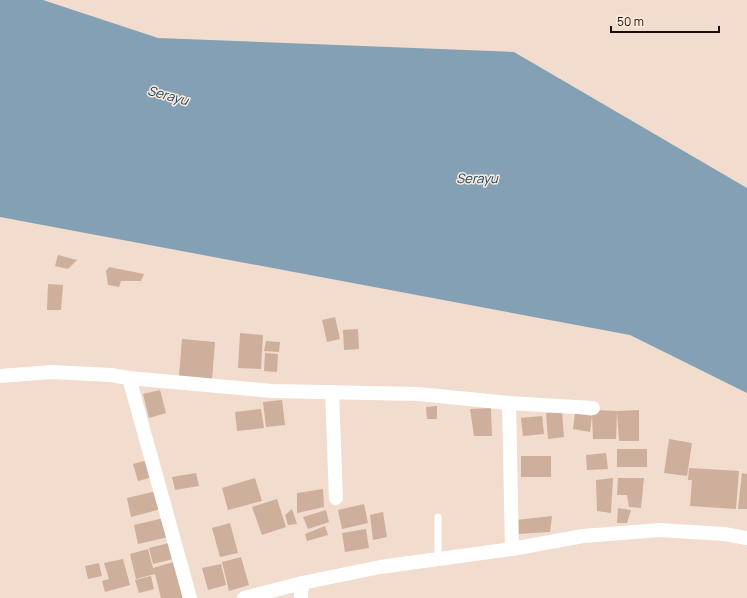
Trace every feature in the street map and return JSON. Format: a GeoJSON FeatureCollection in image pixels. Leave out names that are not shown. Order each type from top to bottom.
{"type":"FeatureCollection","features":[{"type":"Feature","properties":{"kind":"street"},"geometry":{"type":"LineString","coordinates":[[0,376],[52,372],[111,375],[129,378],[272,391],[418,394],[509,403],[593,408]]}},
{"type":"Feature","properties":{"kind":"street"},"geometry":{"type":"LineString","coordinates":[[129,378],[190,598]]}},
{"type":"Feature","properties":{"kind":"street"},"geometry":{"type":"LineString","coordinates":[[332,392],[336,498]]}},
{"type":"Feature","properties":{"kind":"street"},"geometry":{"type":"LineString","coordinates":[[509,403],[512,549]]}},
{"type":"Feature","properties":{"kind":"street"},"geometry":{"type":"LineString","coordinates":[[244,598],[302,583],[380,567],[512,549],[583,536],[660,530],[724,534],[747,538]]}},
{"type":"Feature","properties":{"kind":"street"},"geometry":{"type":"LineString","coordinates":[[301,598],[302,583]]}},
{"type":"Feature","properties":{"kind":"lane"},"geometry":{"type":"LineString","coordinates":[[438,517],[438,559]]}},
{"type":"Feature","properties":{"kind":"water","name":"Serayu"},"geometry":{"type":"Polygon","coordinates":[[[0,0],[43,0],[158,38],[514,52],[747,188],[747,393],[630,335],[0,217],[0,0]]]}},
{"type":"Feature","properties":{"kind":"building"},"geometry":{"type":"Polygon","coordinates":[[[58,255],[77,260],[68,269],[55,266],[58,255]]]}},
{"type":"Feature","properties":{"kind":"building"},"geometry":{"type":"Polygon","coordinates":[[[109,267],[144,274],[141,281],[121,281],[119,287],[108,285],[106,271],[109,267]]]}},
{"type":"Feature","properties":{"kind":"building"},"geometry":{"type":"Polygon","coordinates":[[[48,284],[63,285],[61,310],[47,310],[48,284]]]}},
{"type":"Feature","properties":{"kind":"building"},"geometry":{"type":"Polygon","coordinates":[[[335,317],[340,339],[327,342],[322,320],[335,317]]]}},
{"type":"Feature","properties":{"kind":"building"},"geometry":{"type":"Polygon","coordinates":[[[358,329],[359,349],[344,350],[343,330],[358,329]]]}},
{"type":"Feature","properties":{"kind":"building"},"geometry":{"type":"Polygon","coordinates":[[[240,333],[263,335],[261,369],[238,368],[240,333]]]}},
{"type":"Feature","properties":{"kind":"building"},"geometry":{"type":"Polygon","coordinates":[[[182,339],[215,342],[212,379],[179,376],[182,339]]]}},
{"type":"Feature","properties":{"kind":"building"},"geometry":{"type":"Polygon","coordinates":[[[266,341],[280,342],[279,352],[264,351],[266,341]]]}},
{"type":"Feature","properties":{"kind":"building"},"geometry":{"type":"Polygon","coordinates":[[[265,353],[278,354],[277,372],[264,371],[265,353]]]}},
{"type":"Feature","properties":{"kind":"building"},"geometry":{"type":"Polygon","coordinates":[[[160,390],[166,413],[149,418],[143,394],[160,390]]]}},
{"type":"Feature","properties":{"kind":"building"},"geometry":{"type":"Polygon","coordinates":[[[282,400],[285,425],[266,427],[263,402],[282,400]]]}},
{"type":"Feature","properties":{"kind":"building"},"geometry":{"type":"Polygon","coordinates":[[[437,406],[437,419],[427,419],[426,407],[437,406]]]}},
{"type":"Feature","properties":{"kind":"building"},"geometry":{"type":"Polygon","coordinates":[[[491,408],[492,436],[474,436],[470,409],[491,408]]]}},
{"type":"Feature","properties":{"kind":"building"},"geometry":{"type":"Polygon","coordinates":[[[261,409],[264,428],[237,431],[235,412],[261,409]]]}},
{"type":"Feature","properties":{"kind":"building"},"geometry":{"type":"Polygon","coordinates":[[[594,410],[617,411],[616,439],[593,439],[592,416],[594,410]]]}},
{"type":"Feature","properties":{"kind":"building"},"geometry":{"type":"Polygon","coordinates":[[[639,410],[639,441],[619,441],[617,411],[639,410]]]}},
{"type":"Feature","properties":{"kind":"building"},"geometry":{"type":"Polygon","coordinates":[[[562,412],[564,437],[548,439],[546,413],[562,412]]]}},
{"type":"Feature","properties":{"kind":"building"},"geometry":{"type":"Polygon","coordinates":[[[575,413],[592,416],[590,432],[573,429],[575,413]]]}},
{"type":"Feature","properties":{"kind":"building"},"geometry":{"type":"Polygon","coordinates":[[[542,416],[544,434],[523,436],[521,418],[542,416]]]}},
{"type":"Feature","properties":{"kind":"building"},"geometry":{"type":"Polygon","coordinates":[[[669,439],[692,443],[687,476],[664,473],[669,439]]]}},
{"type":"Feature","properties":{"kind":"building"},"geometry":{"type":"Polygon","coordinates":[[[617,449],[647,449],[647,467],[617,467],[617,449]]]}},
{"type":"Feature","properties":{"kind":"building"},"geometry":{"type":"Polygon","coordinates":[[[606,453],[608,469],[587,470],[586,455],[606,453]]]}},
{"type":"Feature","properties":{"kind":"building"},"geometry":{"type":"Polygon","coordinates":[[[521,456],[551,456],[551,477],[521,477],[521,456]]]}},
{"type":"Feature","properties":{"kind":"building"},"geometry":{"type":"Polygon","coordinates":[[[148,460],[153,477],[138,481],[133,464],[148,460]]]}},
{"type":"Feature","properties":{"kind":"building"},"geometry":{"type":"Polygon","coordinates":[[[689,468],[739,471],[736,509],[690,506],[692,480],[688,480],[689,468]]]}},
{"type":"Feature","properties":{"kind":"building"},"geometry":{"type":"Polygon","coordinates":[[[196,473],[199,486],[175,490],[172,477],[196,473]]]}},
{"type":"Feature","properties":{"kind":"building"},"geometry":{"type":"Polygon","coordinates":[[[742,473],[747,474],[747,509],[738,509],[742,473]]]}},
{"type":"Feature","properties":{"kind":"building"},"geometry":{"type":"Polygon","coordinates":[[[255,478],[262,501],[228,510],[222,488],[255,478]]]}},
{"type":"Feature","properties":{"kind":"building"},"geometry":{"type":"Polygon","coordinates":[[[613,478],[611,513],[597,511],[596,480],[613,478]]]}},
{"type":"Feature","properties":{"kind":"building"},"geometry":{"type":"Polygon","coordinates":[[[618,478],[644,478],[641,508],[629,507],[627,495],[617,495],[618,478]]]}},
{"type":"Feature","properties":{"kind":"building"},"geometry":{"type":"Polygon","coordinates":[[[323,489],[324,507],[297,513],[297,493],[323,489]]]}},
{"type":"Feature","properties":{"kind":"building"},"geometry":{"type":"Polygon","coordinates":[[[157,491],[161,509],[131,517],[127,498],[157,491]]]}},
{"type":"Feature","properties":{"kind":"building"},"geometry":{"type":"Polygon","coordinates":[[[277,499],[286,527],[262,535],[252,507],[277,499]]]}},
{"type":"Feature","properties":{"kind":"building"},"geometry":{"type":"Polygon","coordinates":[[[364,504],[368,523],[342,529],[338,510],[364,504]]]}},
{"type":"Feature","properties":{"kind":"building"},"geometry":{"type":"Polygon","coordinates":[[[618,508],[631,510],[627,523],[617,523],[618,508]]]}},
{"type":"Feature","properties":{"kind":"building"},"geometry":{"type":"Polygon","coordinates":[[[292,509],[297,524],[288,525],[285,515],[292,509]]]}},
{"type":"Feature","properties":{"kind":"building"},"geometry":{"type":"Polygon","coordinates":[[[326,510],[329,522],[308,529],[303,517],[326,510]]]}},
{"type":"Feature","properties":{"kind":"building"},"geometry":{"type":"Polygon","coordinates":[[[383,512],[387,537],[373,540],[370,515],[383,512]]]}},
{"type":"Feature","properties":{"kind":"building"},"geometry":{"type":"Polygon","coordinates":[[[552,516],[550,532],[518,534],[516,520],[552,516]]]}},
{"type":"Feature","properties":{"kind":"building"},"geometry":{"type":"Polygon","coordinates":[[[164,518],[168,537],[138,544],[134,525],[164,518]]]}},
{"type":"Feature","properties":{"kind":"building"},"geometry":{"type":"Polygon","coordinates":[[[230,523],[238,553],[220,557],[212,528],[230,523]]]}},
{"type":"Feature","properties":{"kind":"building"},"geometry":{"type":"Polygon","coordinates":[[[325,526],[328,535],[307,541],[305,534],[325,526]]]}},
{"type":"Feature","properties":{"kind":"building"},"geometry":{"type":"Polygon","coordinates":[[[366,529],[369,548],[345,552],[342,533],[366,529]]]}},
{"type":"Feature","properties":{"kind":"building"},"geometry":{"type":"Polygon","coordinates":[[[169,543],[173,559],[153,564],[149,548],[169,543]]]}},
{"type":"Feature","properties":{"kind":"building"},"geometry":{"type":"Polygon","coordinates":[[[148,549],[153,568],[177,561],[186,598],[161,598],[155,574],[136,579],[130,554],[148,549]]]}},
{"type":"Feature","properties":{"kind":"building"},"geometry":{"type":"Polygon","coordinates":[[[241,557],[249,585],[229,591],[222,562],[241,557]]]}},
{"type":"Feature","properties":{"kind":"building"},"geometry":{"type":"Polygon","coordinates":[[[123,559],[130,585],[105,592],[102,581],[109,579],[104,563],[123,559]]]}},
{"type":"Feature","properties":{"kind":"building"},"geometry":{"type":"Polygon","coordinates":[[[99,563],[102,576],[88,579],[85,566],[99,563]]]}},
{"type":"Feature","properties":{"kind":"building"},"geometry":{"type":"Polygon","coordinates":[[[221,564],[226,585],[208,590],[202,568],[221,564]]]}},
{"type":"Feature","properties":{"kind":"building"},"geometry":{"type":"Polygon","coordinates":[[[151,576],[154,589],[139,593],[135,580],[151,576]]]}}]}
